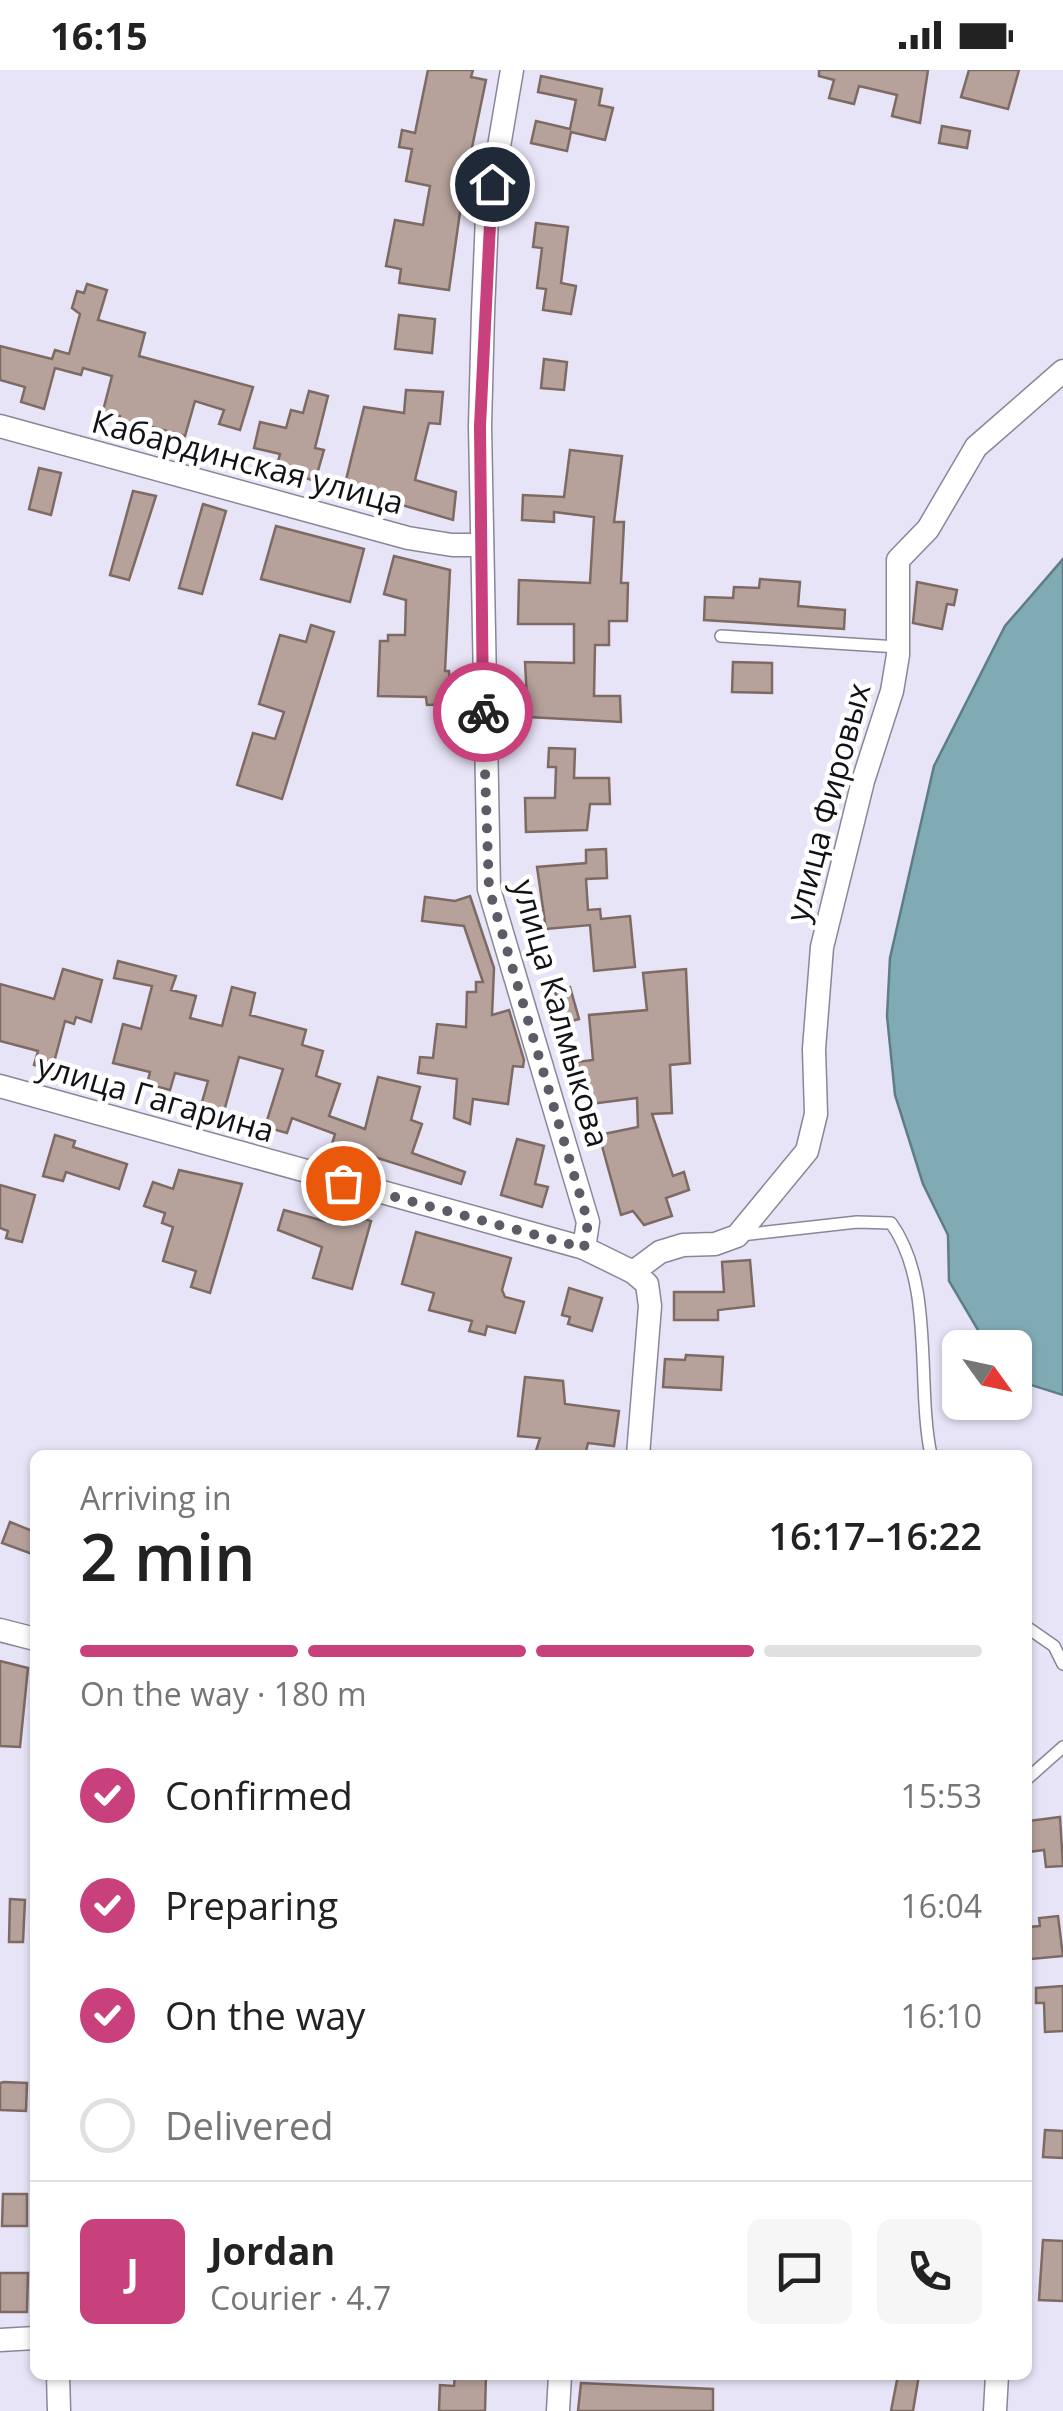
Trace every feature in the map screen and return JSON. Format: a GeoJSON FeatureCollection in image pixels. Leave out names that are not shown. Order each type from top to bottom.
{"type":"FeatureCollection","features":[{"type":"Feature","properties":{"kind":"street","name":"улица Калмыкова"},"geometry":{"type":"LineString","coordinates":[[512,70],[487,217],[480,426],[489,889],[588,1222],[584,1248]]}},
{"type":"Feature","properties":{"kind":"street","name":"улица Фировых"},"geometry":{"type":"LineString","coordinates":[[737,1236],[807,1151],[816,1114],[814,1049],[822,948],[854,815],[892,691],[898,647],[898,560],[928,529],[976,448],[1008,414],[1063,371]]}},
{"type":"Feature","properties":{"kind":"street","name":"Кабардинская улица"},"geometry":{"type":"LineString","coordinates":[[0,426],[408,538],[452,546],[482,544]]}},
{"type":"Feature","properties":{"kind":"street","name":"улица Гагарина"},"geometry":{"type":"LineString","coordinates":[[0,1086],[584,1248]]}},
{"type":"Feature","properties":{"kind":"street"},"geometry":{"type":"LineString","coordinates":[[633,1272],[660,1252],[737,1236]]}},
{"type":"Feature","properties":{"kind":"street"},"geometry":{"type":"LineString","coordinates":[[584,1248],[633,1272],[647,1284],[650,1306],[638,1450]]}},
{"type":"Feature","properties":{"kind":"street"},"geometry":{"type":"LineString","coordinates":[[0,1630],[30,1638]]}},
{"type":"Feature","properties":{"kind":"street"},"geometry":{"type":"LineString","coordinates":[[0,2340],[30,2338]]}},
{"type":"Feature","properties":{"kind":"street"},"geometry":{"type":"LineString","coordinates":[[58,2380],[59,2411]]}},
{"type":"Feature","properties":{"kind":"street"},"geometry":{"type":"LineString","coordinates":[[558,2411],[560,2380]]}},
{"type":"Feature","properties":{"kind":"street"},"geometry":{"type":"LineString","coordinates":[[995,2411],[997,2380]]}},
{"type":"Feature","properties":{"kind":"lane"},"geometry":{"type":"LineString","coordinates":[[721,636],[898,647]]}},
{"type":"Feature","properties":{"kind":"lane"},"geometry":{"type":"LineString","coordinates":[[737,1236],[857,1222],[891,1223],[907,1246],[924,1350],[931,1450]]}},
{"type":"Feature","properties":{"kind":"lane"},"geometry":{"type":"LineString","coordinates":[[1032,1631],[1054,1646],[1063,1664]]}},
{"type":"Feature","properties":{"kind":"lane"},"geometry":{"type":"LineString","coordinates":[[1032,1775],[1063,1748]]}},
{"type":"Feature","properties":{"kind":"shaded area"},"geometry":{"type":"Polygon","coordinates":[[[1063,559],[1063,1395],[1032,1385],[1032,1330],[978,1330],[949,1281],[948,1235],[923,1184],[895,1095],[887,1016],[890,958],[934,766],[1005,626],[1063,559]]]}},
{"type":"Feature","properties":{"kind":"building"},"geometry":{"type":"Polygon","coordinates":[[[428,70],[473,70],[471,77],[486,80],[463,191],[449,290],[399,283],[401,269],[386,266],[395,220],[423,225],[430,186],[406,181],[412,149],[399,147],[402,130],[415,133],[428,70]]]}},
{"type":"Feature","properties":{"kind":"building"},"geometry":{"type":"Polygon","coordinates":[[[819,70],[928,70],[920,123],[892,116],[897,95],[859,86],[854,104],[829,98],[834,80],[819,76],[819,70]]]}},
{"type":"Feature","properties":{"kind":"building"},"geometry":{"type":"Polygon","coordinates":[[[969,70],[1019,70],[1008,109],[961,97],[969,70]]]}},
{"type":"Feature","properties":{"kind":"building"},"geometry":{"type":"Polygon","coordinates":[[[541,76],[602,89],[599,105],[613,108],[605,140],[571,132],[567,151],[531,143],[536,121],[570,129],[576,100],[538,92],[541,76]]]}},
{"type":"Feature","properties":{"kind":"building"},"geometry":{"type":"Polygon","coordinates":[[[942,126],[970,131],[967,148],[939,143],[942,126]]]}},
{"type":"Feature","properties":{"kind":"building"},"geometry":{"type":"Polygon","coordinates":[[[536,223],[568,227],[561,283],[576,286],[571,314],[543,310],[546,289],[537,288],[542,248],[533,247],[536,223]]]}},
{"type":"Feature","properties":{"kind":"building"},"geometry":{"type":"Polygon","coordinates":[[[87,284],[107,290],[98,320],[145,333],[139,356],[253,387],[240,430],[219,424],[224,410],[195,401],[185,436],[134,422],[131,433],[116,429],[120,416],[103,411],[112,376],[83,368],[81,375],[55,368],[44,409],[21,402],[25,387],[0,380],[0,346],[52,359],[55,350],[69,354],[80,314],[72,308],[77,291],[84,293],[87,284]]]}},
{"type":"Feature","properties":{"kind":"building"},"geometry":{"type":"Polygon","coordinates":[[[399,315],[435,319],[432,353],[395,349],[399,315]]]}},
{"type":"Feature","properties":{"kind":"building"},"geometry":{"type":"Polygon","coordinates":[[[544,359],[567,362],[564,390],[541,388],[544,359]]]}},
{"type":"Feature","properties":{"kind":"building"},"geometry":{"type":"Polygon","coordinates":[[[406,390],[443,392],[440,424],[429,423],[415,480],[456,492],[453,520],[344,488],[364,407],[404,413],[406,390]]]}},
{"type":"Feature","properties":{"kind":"building"},"geometry":{"type":"Polygon","coordinates":[[[309,391],[328,396],[315,448],[324,450],[315,481],[276,469],[280,454],[254,448],[260,422],[286,428],[291,410],[303,413],[309,391]]]}},
{"type":"Feature","properties":{"kind":"building"},"geometry":{"type":"Polygon","coordinates":[[[570,450],[622,456],[614,522],[624,522],[621,583],[628,583],[627,621],[609,621],[609,645],[595,645],[594,696],[620,696],[621,722],[528,717],[525,662],[574,663],[574,624],[518,624],[519,580],[590,583],[594,517],[554,512],[554,522],[522,520],[523,495],[564,497],[570,450]]]}},
{"type":"Feature","properties":{"kind":"building"},"geometry":{"type":"Polygon","coordinates":[[[39,468],[61,473],[51,515],[29,509],[39,468]]]}},
{"type":"Feature","properties":{"kind":"building"},"geometry":{"type":"Polygon","coordinates":[[[133,491],[156,496],[129,580],[110,575],[133,491]]]}},
{"type":"Feature","properties":{"kind":"building"},"geometry":{"type":"Polygon","coordinates":[[[203,504],[226,511],[202,594],[179,588],[203,504]]]}},
{"type":"Feature","properties":{"kind":"building"},"geometry":{"type":"Polygon","coordinates":[[[276,526],[364,549],[350,602],[261,579],[276,526]]]}},
{"type":"Feature","properties":{"kind":"building"},"geometry":{"type":"Polygon","coordinates":[[[394,556],[450,570],[445,671],[449,671],[451,704],[427,705],[426,697],[378,696],[380,641],[388,641],[388,635],[405,635],[406,600],[384,594],[394,556]]]}},
{"type":"Feature","properties":{"kind":"building"},"geometry":{"type":"Polygon","coordinates":[[[760,579],[800,582],[798,606],[845,610],[844,629],[704,620],[705,597],[733,598],[734,587],[759,588],[760,579]]]}},
{"type":"Feature","properties":{"kind":"building"},"geometry":{"type":"Polygon","coordinates":[[[917,582],[957,590],[954,605],[947,604],[942,629],[913,623],[917,582]]]}},
{"type":"Feature","properties":{"kind":"building"},"geometry":{"type":"Polygon","coordinates":[[[311,625],[334,632],[282,799],[237,785],[253,733],[275,739],[284,712],[259,704],[280,635],[306,642],[311,625]]]}},
{"type":"Feature","properties":{"kind":"building"},"geometry":{"type":"Polygon","coordinates":[[[733,662],[772,663],[772,693],[732,692],[733,662]]]}},
{"type":"Feature","properties":{"kind":"building"},"geometry":{"type":"Polygon","coordinates":[[[549,748],[575,749],[574,778],[609,778],[610,804],[590,804],[587,830],[526,832],[525,798],[555,798],[556,767],[548,767],[549,748]]]}},
{"type":"Feature","properties":{"kind":"building"},"geometry":{"type":"Polygon","coordinates":[[[606,849],[607,878],[586,879],[588,910],[600,909],[601,919],[630,916],[635,967],[594,971],[590,925],[546,929],[537,867],[586,863],[586,850],[606,849]]]}},
{"type":"Feature","properties":{"kind":"building"},"geometry":{"type":"Polygon","coordinates":[[[470,896],[494,968],[492,1015],[509,1010],[524,1060],[523,1067],[513,1066],[508,1104],[473,1099],[470,1124],[454,1118],[457,1079],[418,1073],[420,1057],[433,1058],[437,1024],[466,1027],[467,992],[476,992],[476,982],[483,982],[464,926],[422,921],[425,897],[455,901],[470,896]]]}},
{"type":"Feature","properties":{"kind":"building"},"geometry":{"type":"Polygon","coordinates":[[[118,961],[176,976],[171,990],[196,996],[190,1018],[222,1026],[232,987],[255,993],[250,1015],[306,1030],[302,1045],[323,1051],[316,1076],[340,1084],[329,1116],[365,1129],[378,1077],[420,1087],[411,1120],[422,1124],[412,1153],[465,1172],[461,1184],[332,1144],[335,1134],[292,1118],[287,1133],[265,1127],[283,1069],[239,1057],[223,1115],[200,1109],[208,1081],[175,1073],[170,1090],[147,1084],[150,1072],[113,1063],[123,1024],[141,1029],[152,986],[114,978],[118,961]]]}},
{"type":"Feature","properties":{"kind":"building"},"geometry":{"type":"Polygon","coordinates":[[[63,969],[102,980],[91,1022],[76,1017],[74,1024],[65,1021],[52,1070],[34,1065],[38,1051],[0,1041],[0,984],[54,999],[63,969]]]}},
{"type":"Feature","properties":{"kind":"building"},"geometry":{"type":"Polygon","coordinates":[[[686,969],[690,1063],[670,1065],[672,1113],[652,1114],[673,1176],[684,1172],[689,1190],[666,1198],[672,1216],[644,1225],[633,1211],[621,1215],[599,1135],[638,1127],[637,1098],[591,1104],[577,1062],[593,1060],[589,1015],[647,1010],[643,973],[686,969]]]}},
{"type":"Feature","properties":{"kind":"building"},"geometry":{"type":"Polygon","coordinates":[[[570,987],[579,1019],[564,1023],[555,992],[570,987]]]}},
{"type":"Feature","properties":{"kind":"building"},"geometry":{"type":"Polygon","coordinates":[[[55,1135],[75,1141],[73,1147],[127,1164],[119,1189],[66,1172],[63,1181],[43,1176],[55,1135]]]}},
{"type":"Feature","properties":{"kind":"building"},"geometry":{"type":"Polygon","coordinates":[[[517,1139],[544,1146],[535,1184],[548,1187],[542,1207],[501,1195],[517,1139]]]}},
{"type":"Feature","properties":{"kind":"building"},"geometry":{"type":"Polygon","coordinates":[[[179,1170],[242,1184],[210,1293],[191,1287],[196,1271],[163,1261],[173,1227],[162,1223],[165,1213],[144,1206],[153,1182],[173,1189],[179,1170]]]}},
{"type":"Feature","properties":{"kind":"building"},"geometry":{"type":"Polygon","coordinates":[[[0,1185],[35,1195],[22,1242],[6,1238],[8,1231],[0,1228],[0,1185]]]}},
{"type":"Feature","properties":{"kind":"building"},"geometry":{"type":"Polygon","coordinates":[[[284,1210],[331,1223],[335,1210],[371,1221],[352,1289],[313,1278],[322,1247],[278,1230],[284,1210]]]}},
{"type":"Feature","properties":{"kind":"building"},"geometry":{"type":"Polygon","coordinates":[[[416,1232],[511,1258],[502,1290],[505,1297],[524,1302],[515,1333],[487,1326],[485,1335],[469,1331],[472,1321],[429,1310],[434,1293],[402,1284],[416,1232]]]}},
{"type":"Feature","properties":{"kind":"building"},"geometry":{"type":"Polygon","coordinates":[[[750,1260],[754,1306],[718,1310],[718,1320],[674,1320],[674,1292],[724,1292],[722,1262],[750,1260]]]}},
{"type":"Feature","properties":{"kind":"building"},"geometry":{"type":"Polygon","coordinates":[[[569,1288],[602,1298],[592,1331],[568,1324],[570,1317],[562,1315],[569,1288]]]}},
{"type":"Feature","properties":{"kind":"building"},"geometry":{"type":"Polygon","coordinates":[[[686,1355],[723,1357],[721,1390],[663,1387],[665,1359],[685,1360],[686,1355]]]}},
{"type":"Feature","properties":{"kind":"building"},"geometry":{"type":"Polygon","coordinates":[[[525,1377],[563,1381],[565,1404],[619,1411],[614,1446],[588,1443],[586,1450],[536,1450],[540,1438],[518,1436],[525,1377]]]}},
{"type":"Feature","properties":{"kind":"building"},"geometry":{"type":"Polygon","coordinates":[[[10,1522],[30,1530],[30,1553],[2,1543],[10,1522]]]}},
{"type":"Feature","properties":{"kind":"building"},"geometry":{"type":"Polygon","coordinates":[[[0,1661],[28,1668],[20,1747],[0,1746],[0,1661]]]}},
{"type":"Feature","properties":{"kind":"building"},"geometry":{"type":"Polygon","coordinates":[[[1060,1817],[1063,1866],[1046,1867],[1044,1850],[1032,1852],[1032,1820],[1060,1817]]]}},
{"type":"Feature","properties":{"kind":"building"},"geometry":{"type":"Polygon","coordinates":[[[10,1899],[25,1900],[23,1942],[9,1942],[10,1899]]]}},
{"type":"Feature","properties":{"kind":"building"},"geometry":{"type":"Polygon","coordinates":[[[1058,1916],[1063,1956],[1032,1959],[1032,1927],[1040,1926],[1039,1918],[1058,1916]]]}},
{"type":"Feature","properties":{"kind":"building"},"geometry":{"type":"Polygon","coordinates":[[[1063,1986],[1063,2031],[1045,2032],[1044,2003],[1036,2003],[1036,1988],[1063,1986]]]}},
{"type":"Feature","properties":{"kind":"building"},"geometry":{"type":"Polygon","coordinates":[[[0,2083],[27,2083],[26,2111],[0,2110],[0,2083]]]}},
{"type":"Feature","properties":{"kind":"building"},"geometry":{"type":"Polygon","coordinates":[[[1045,2130],[1063,2131],[1063,2158],[1043,2157],[1045,2130]]]}},
{"type":"Feature","properties":{"kind":"building"},"geometry":{"type":"Polygon","coordinates":[[[3,2194],[27,2194],[27,2226],[2,2226],[3,2194]]]}},
{"type":"Feature","properties":{"kind":"building"},"geometry":{"type":"Polygon","coordinates":[[[1043,2240],[1063,2241],[1063,2301],[1039,2300],[1043,2240]]]}},
{"type":"Feature","properties":{"kind":"building"},"geometry":{"type":"Polygon","coordinates":[[[0,2273],[28,2273],[27,2312],[0,2312],[0,2273]]]}},
{"type":"Feature","properties":{"kind":"building"},"geometry":{"type":"Polygon","coordinates":[[[455,2380],[486,2380],[485,2411],[439,2411],[440,2385],[454,2386],[455,2380]]]}},
{"type":"Feature","properties":{"kind":"building"},"geometry":{"type":"Polygon","coordinates":[[[897,2380],[918,2380],[913,2411],[891,2411],[897,2380]]]}},
{"type":"Feature","properties":{"kind":"building"},"geometry":{"type":"Polygon","coordinates":[[[581,2383],[713,2389],[713,2411],[578,2411],[581,2383]]]}},
{"type":"Feature","properties":{"kind":"way so far"},"geometry":{"type":"LineString","coordinates":[[343,1183],[584,1248],[588,1222],[489,889],[483,712]]}},
{"type":"Feature","properties":{"kind":"route"},"geometry":{"type":"LineString","coordinates":[[483,712],[480,426],[487,217],[492,184]]}}]}
